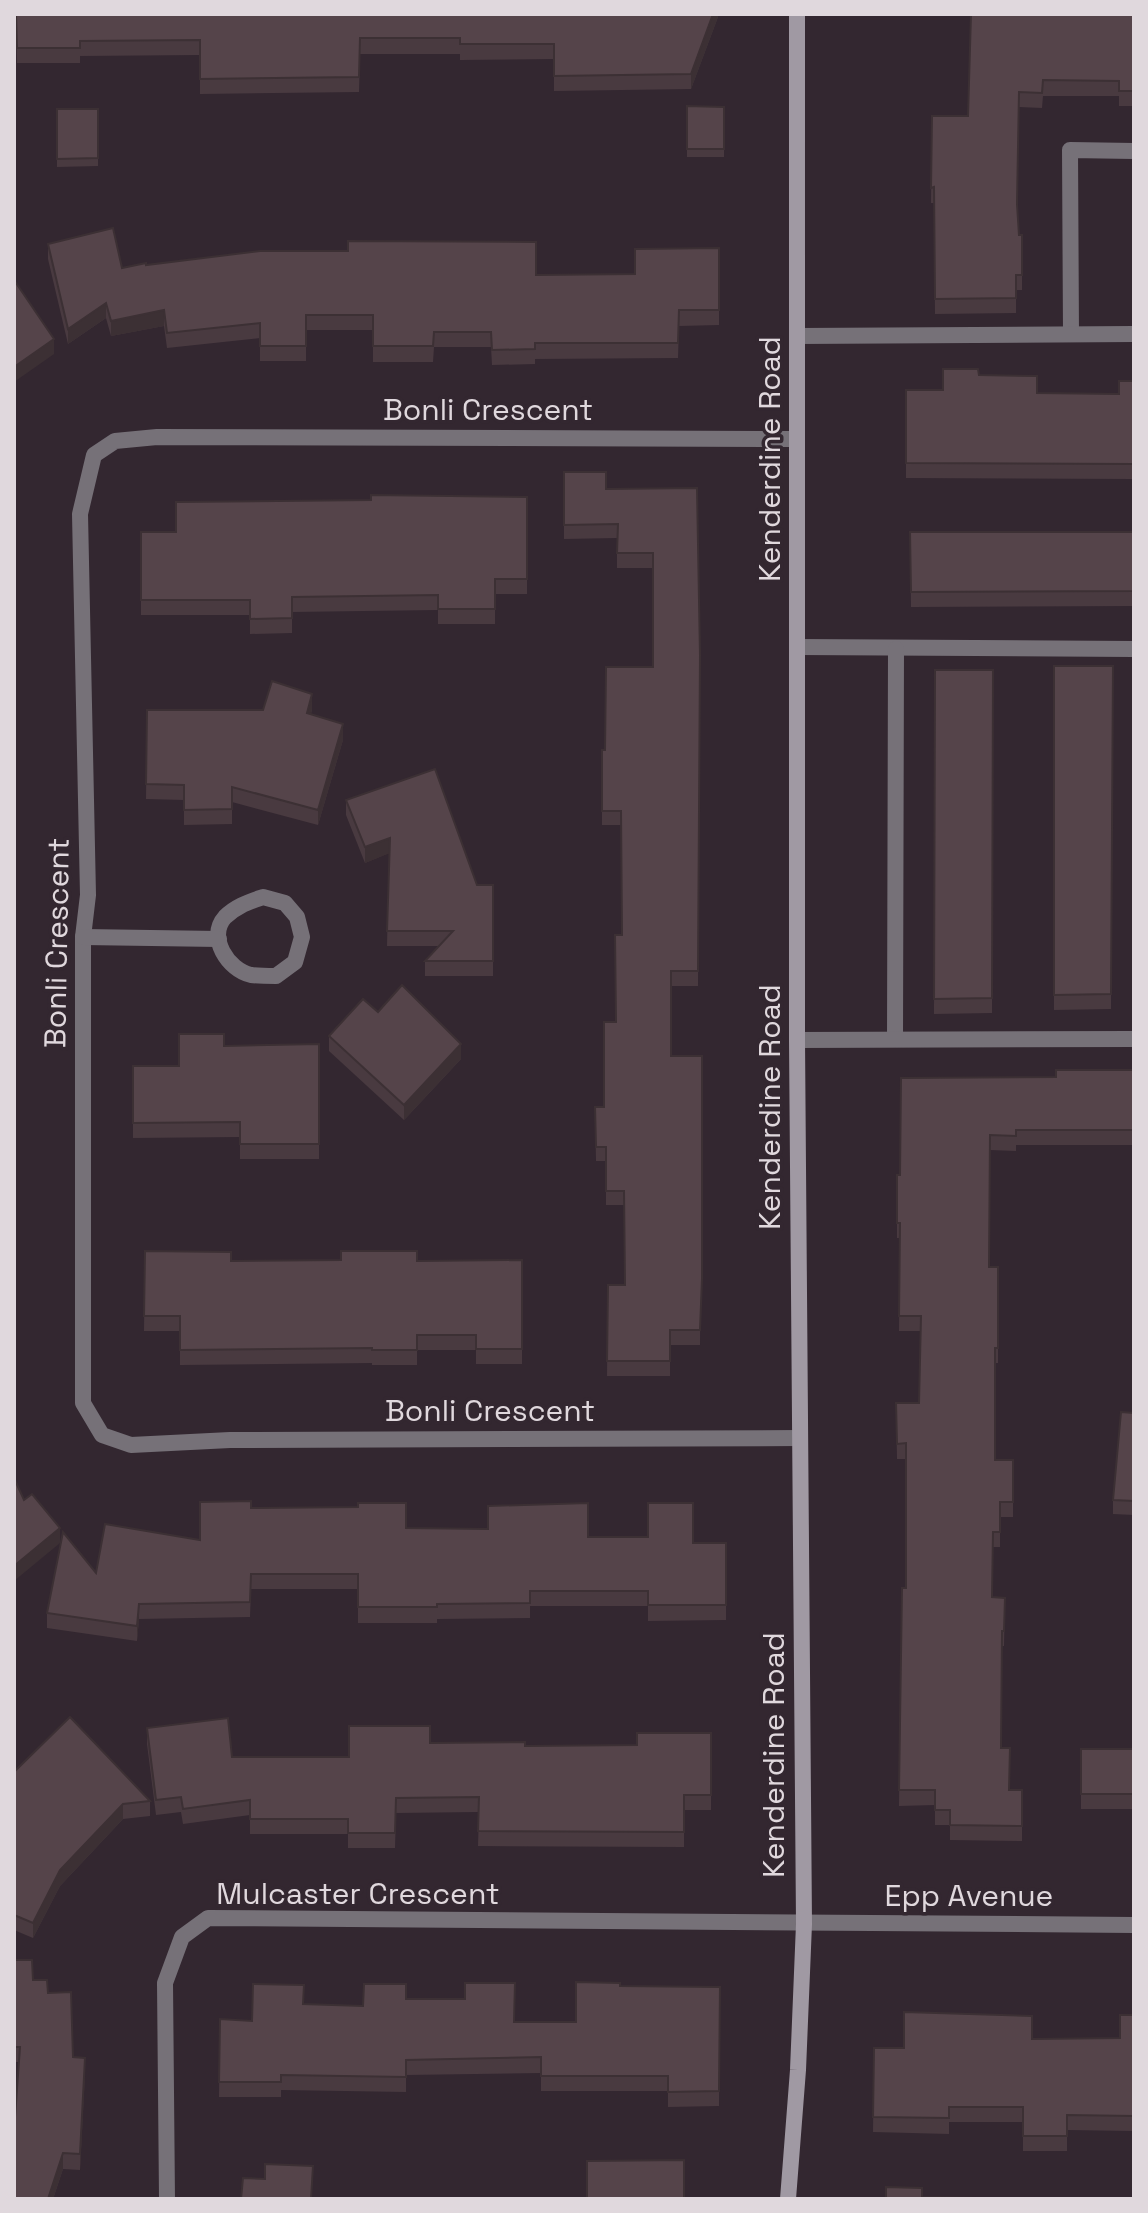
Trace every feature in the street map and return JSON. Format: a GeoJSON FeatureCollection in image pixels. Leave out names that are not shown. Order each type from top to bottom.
{"type":"FeatureCollection","features":[{"type":"Feature","properties":{"kind":"street","name":"Kenderdine Road"},"geometry":{"type":"LineString","coordinates":[[788,2199],[798,2070],[804,1924],[797,1040],[797,14]]}},
{"type":"Feature","properties":{"kind":"street"},"geometry":{"type":"LineString","coordinates":[[1071,334],[1070,150],[1134,151]]}},
{"type":"Feature","properties":{"kind":"street"},"geometry":{"type":"LineString","coordinates":[[798,336],[1134,334]]}},
{"type":"Feature","properties":{"kind":"street","name":"Bonli Crescent"},"geometry":{"type":"LineString","coordinates":[[797,439],[157,437],[115,441],[94,455],[80,514],[88,895],[83,937],[83,1403],[102,1435],[131,1445],[245,1440],[800,1438]]}},
{"type":"Feature","properties":{"kind":"street"},"geometry":{"type":"LineString","coordinates":[[798,647],[1134,649]]}},
{"type":"Feature","properties":{"kind":"street"},"geometry":{"type":"LineString","coordinates":[[895,1039],[896,649]]}},
{"type":"Feature","properties":{"kind":"street"},"geometry":{"type":"LineString","coordinates":[[263,897],[285,903],[297,917],[302,937],[295,962],[276,976],[248,974],[225,960],[219,939],[222,919],[241,905],[263,897]]}},
{"type":"Feature","properties":{"kind":"street"},"geometry":{"type":"LineString","coordinates":[[83,937],[219,939]]}},
{"type":"Feature","properties":{"kind":"street"},"geometry":{"type":"LineString","coordinates":[[797,1040],[1134,1039]]}},
{"type":"Feature","properties":{"kind":"street","name":"Mulcaster Crescent"},"geometry":{"type":"LineString","coordinates":[[167,2199],[165,1983],[182,1937],[208,1918],[804,1924]]}},
{"type":"Feature","properties":{"kind":"street","name":"Epp Avenue"},"geometry":{"type":"LineString","coordinates":[[804,1924],[1134,1925]]}},
{"type":"Feature","properties":{"kind":"building"},"geometry":{"type":"Polygon","coordinates":[[[16,14],[713,14],[691,74],[554,76],[554,44],[460,44],[460,38],[360,38],[359,77],[200,79],[200,40],[80,41],[80,48],[17,48],[16,14]]]}},
{"type":"Feature","properties":{"kind":"building"},"geometry":{"type":"Polygon","coordinates":[[[971,14],[1134,14],[1134,91],[1119,91],[1119,81],[1043,80],[1042,93],[1019,92],[1017,204],[1019,235],[1022,235],[1022,275],[1016,275],[1016,298],[935,299],[932,116],[968,116],[971,14]]]}},
{"type":"Feature","properties":{"kind":"building"},"geometry":{"type":"Polygon","coordinates":[[[687,106],[724,107],[724,149],[687,149],[687,106]]]}},
{"type":"Feature","properties":{"kind":"building"},"geometry":{"type":"Polygon","coordinates":[[[57,109],[98,109],[98,158],[57,159],[57,109]]]}},
{"type":"Feature","properties":{"kind":"building"},"geometry":{"type":"Polygon","coordinates":[[[113,228],[122,268],[260,251],[348,251],[348,241],[536,242],[536,275],[635,274],[635,249],[719,248],[719,310],[679,310],[678,343],[535,343],[535,349],[492,350],[491,332],[434,332],[433,346],[373,346],[373,315],[306,315],[306,346],[260,346],[260,323],[167,333],[164,310],[111,321],[106,303],[68,329],[48,244],[113,228]]]}},
{"type":"Feature","properties":{"kind":"building"},"geometry":{"type":"Polygon","coordinates":[[[14,280],[54,339],[14,367],[14,280]]]}},
{"type":"Feature","properties":{"kind":"building"},"geometry":{"type":"Polygon","coordinates":[[[943,369],[978,369],[979,375],[1037,376],[1037,393],[1119,394],[1119,381],[1134,381],[1134,464],[906,463],[906,390],[943,390],[943,369]]]}},
{"type":"Feature","properties":{"kind":"building"},"geometry":{"type":"Polygon","coordinates":[[[564,472],[606,472],[606,489],[697,488],[700,655],[698,971],[671,971],[671,1056],[702,1056],[702,1279],[700,1330],[670,1330],[670,1361],[607,1361],[608,1285],[625,1285],[624,1191],[606,1191],[606,1147],[596,1147],[595,1107],[604,1107],[604,1022],[616,1022],[615,935],[622,935],[621,811],[602,811],[606,667],[653,667],[653,553],[617,553],[618,524],[564,525],[564,472]]]}},
{"type":"Feature","properties":{"kind":"building"},"geometry":{"type":"Polygon","coordinates":[[[371,495],[527,497],[527,579],[495,579],[495,609],[438,609],[438,595],[292,597],[292,618],[250,619],[250,600],[141,600],[141,532],[176,532],[176,502],[371,500],[371,495]]]}},
{"type":"Feature","properties":{"kind":"building"},"geometry":{"type":"Polygon","coordinates":[[[910,532],[1134,532],[1134,591],[911,592],[910,532]]]}},
{"type":"Feature","properties":{"kind":"building"},"geometry":{"type":"Polygon","coordinates":[[[1054,666],[1113,666],[1111,994],[1054,995],[1054,666]]]}},
{"type":"Feature","properties":{"kind":"building"},"geometry":{"type":"Polygon","coordinates":[[[935,670],[993,670],[992,998],[934,999],[935,670]]]}},
{"type":"Feature","properties":{"kind":"building"},"geometry":{"type":"Polygon","coordinates":[[[272,681],[312,694],[307,713],[343,724],[318,810],[232,787],[232,809],[184,810],[184,785],[146,784],[147,710],[263,710],[272,681]]]}},
{"type":"Feature","properties":{"kind":"building"},"geometry":{"type":"Polygon","coordinates":[[[435,769],[477,885],[493,885],[493,961],[425,961],[453,931],[387,931],[390,838],[365,847],[346,800],[435,769]]]}},
{"type":"Feature","properties":{"kind":"building"},"geometry":{"type":"Polygon","coordinates":[[[402,985],[461,1044],[404,1105],[329,1036],[363,999],[378,1012],[402,985]]]}},
{"type":"Feature","properties":{"kind":"building"},"geometry":{"type":"Polygon","coordinates":[[[179,1034],[224,1034],[224,1046],[319,1044],[319,1144],[240,1144],[240,1122],[133,1123],[133,1066],[179,1066],[179,1034]]]}},
{"type":"Feature","properties":{"kind":"building"},"geometry":{"type":"Polygon","coordinates":[[[1056,1070],[1134,1070],[1134,1130],[1016,1130],[1016,1136],[990,1135],[989,1267],[998,1267],[995,1460],[1013,1460],[1013,1502],[1000,1502],[1000,1532],[993,1532],[992,1597],[1005,1598],[1001,1748],[1010,1748],[1009,1790],[1022,1790],[1022,1826],[950,1825],[950,1810],[935,1810],[935,1790],[899,1790],[902,1588],[906,1588],[906,1443],[897,1444],[896,1403],[919,1403],[921,1316],[899,1316],[897,1175],[900,1175],[901,1078],[1056,1077],[1056,1070]]]}},
{"type":"Feature","properties":{"kind":"building"},"geometry":{"type":"Polygon","coordinates":[[[145,1251],[231,1252],[231,1261],[341,1260],[341,1251],[417,1251],[417,1261],[522,1260],[522,1349],[476,1349],[476,1335],[417,1335],[417,1350],[180,1350],[180,1316],[144,1316],[145,1251]]]}},
{"type":"Feature","properties":{"kind":"building"},"geometry":{"type":"Polygon","coordinates":[[[1121,1412],[1134,1413],[1134,1501],[1113,1500],[1121,1412]]]}},
{"type":"Feature","properties":{"kind":"building"},"geometry":{"type":"Polygon","coordinates":[[[14,1478],[24,1500],[32,1494],[60,1528],[14,1566],[14,1478]]]}},
{"type":"Feature","properties":{"kind":"building"},"geometry":{"type":"Polygon","coordinates":[[[251,1501],[251,1508],[358,1507],[358,1503],[406,1503],[406,1528],[488,1529],[488,1506],[588,1503],[588,1537],[648,1537],[648,1503],[693,1503],[693,1543],[726,1543],[726,1605],[648,1605],[648,1591],[530,1591],[530,1603],[358,1607],[358,1574],[251,1574],[250,1602],[139,1604],[137,1626],[47,1613],[63,1532],[96,1573],[105,1524],[200,1540],[200,1502],[251,1501]]]}},
{"type":"Feature","properties":{"kind":"building"},"geometry":{"type":"Polygon","coordinates":[[[70,1717],[150,1801],[123,1804],[60,1870],[33,1923],[14,1915],[14,1772],[70,1717]]]}},
{"type":"Feature","properties":{"kind":"building"},"geometry":{"type":"Polygon","coordinates":[[[228,1718],[232,1757],[349,1757],[349,1726],[430,1726],[430,1743],[525,1742],[525,1746],[637,1745],[637,1733],[711,1733],[711,1795],[684,1795],[684,1832],[478,1831],[479,1797],[396,1798],[395,1833],[348,1833],[348,1819],[250,1819],[250,1800],[183,1809],[181,1797],[156,1800],[147,1728],[228,1718]]]}},
{"type":"Feature","properties":{"kind":"building"},"geometry":{"type":"Polygon","coordinates":[[[1081,1749],[1134,1749],[1134,1794],[1081,1794],[1081,1749]]]}},
{"type":"Feature","properties":{"kind":"building"},"geometry":{"type":"Polygon","coordinates":[[[14,1960],[32,1960],[33,1980],[47,1980],[48,1993],[71,1992],[73,2057],[85,2058],[80,2154],[63,2153],[48,2199],[14,2199],[14,2131],[20,2047],[14,2047],[14,1960]]]}},
{"type":"Feature","properties":{"kind":"building"},"geometry":{"type":"Polygon","coordinates":[[[576,1982],[620,1983],[620,1986],[720,1987],[719,2091],[668,2092],[668,2076],[541,2076],[541,2057],[406,2060],[406,2077],[281,2075],[281,2082],[219,2082],[220,2019],[252,2021],[253,1984],[304,1985],[303,2004],[363,2006],[364,1984],[406,1984],[406,1999],[465,1999],[465,1983],[515,1983],[514,2022],[576,2022],[576,1982]]]}},
{"type":"Feature","properties":{"kind":"building"},"geometry":{"type":"Polygon","coordinates":[[[904,2012],[1032,2016],[1032,2039],[1120,2038],[1120,2015],[1134,2015],[1134,2116],[1067,2115],[1067,2136],[1023,2136],[1023,2107],[949,2107],[949,2118],[873,2117],[874,2048],[904,2048],[904,2012]]]}},
{"type":"Feature","properties":{"kind":"building"},"geometry":{"type":"Polygon","coordinates":[[[684,2160],[684,2199],[587,2199],[587,2161],[684,2160]]]}},
{"type":"Feature","properties":{"kind":"building"},"geometry":{"type":"Polygon","coordinates":[[[265,2164],[313,2166],[311,2199],[241,2199],[243,2178],[265,2179],[265,2164]]]}},
{"type":"Feature","properties":{"kind":"building"},"geometry":{"type":"Polygon","coordinates":[[[886,2187],[922,2188],[922,2197],[976,2199],[886,2199],[886,2187]]]}}]}
